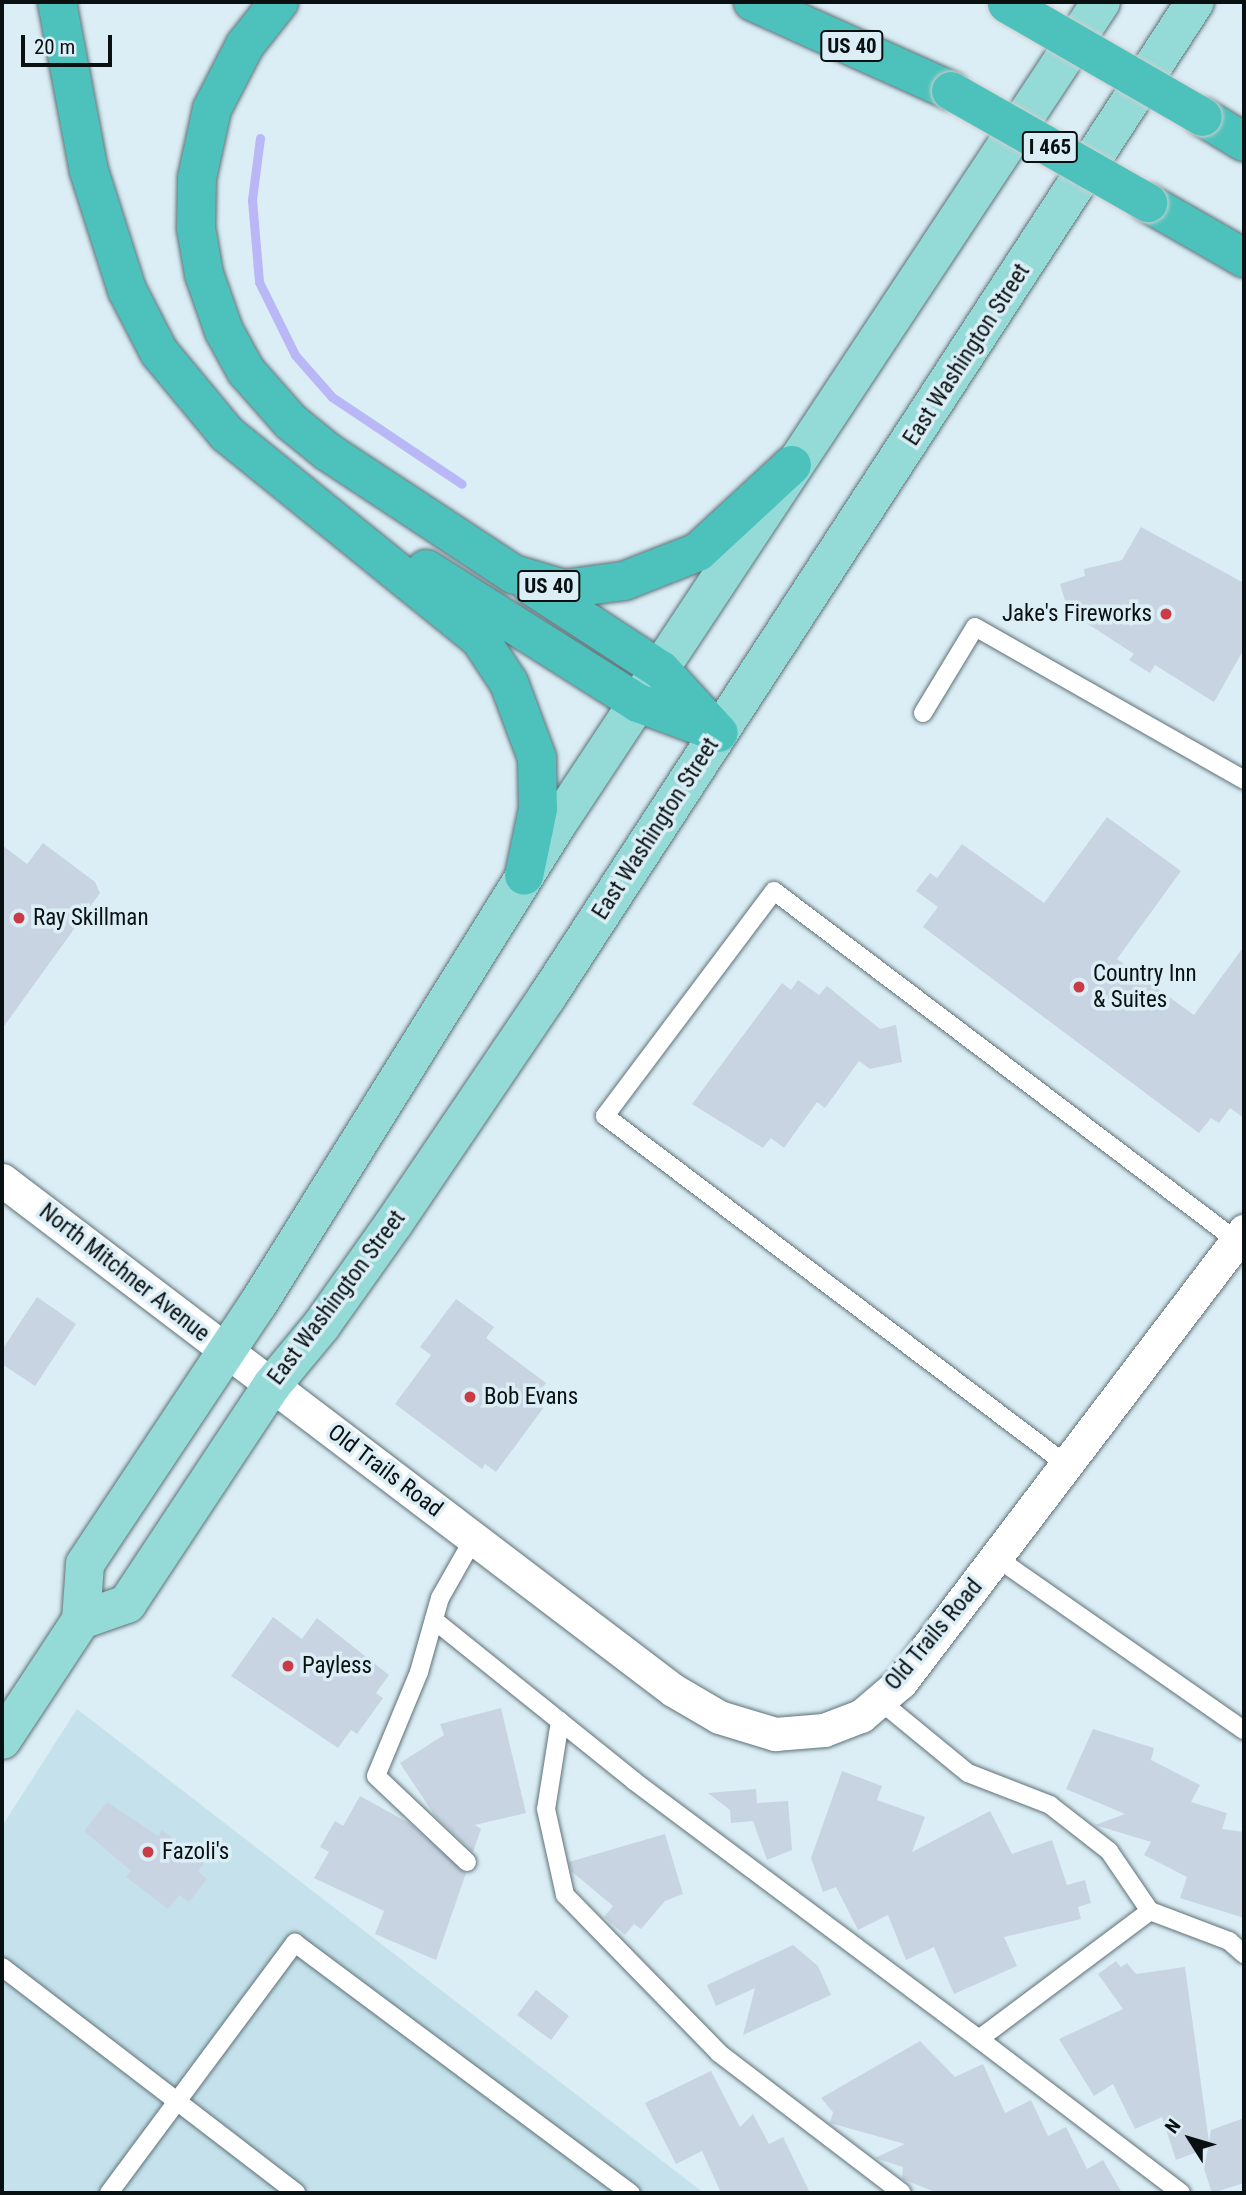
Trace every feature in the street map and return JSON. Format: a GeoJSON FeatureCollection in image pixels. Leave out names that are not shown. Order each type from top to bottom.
{"type":"FeatureCollection","features":[{"type":"Feature","properties":{"kind":"highway"},"geometry":{"type":"LineString","coordinates":[[57,2],[89,171],[116,257],[145,325],[175,376],[227,434],[314,500],[480,639],[509,683],[537,758],[538,809],[524,876]]}},
{"type":"Feature","properties":{"kind":"highway","name":"US 40"},"geometry":{"type":"LineString","coordinates":[[279,2],[232,66],[204,133],[196,228],[215,311],[246,371],[290,422],[328,452],[513,574],[564,589],[606,585],[649,573],[698,552],[792,465]]}},
{"type":"Feature","properties":{"kind":"highway","name":"US 40"},"geometry":{"type":"LineString","coordinates":[[752,2],[951,91]]}},
{"type":"Feature","properties":{"kind":"highway","name":"I 465"},"geometry":{"type":"LineString","coordinates":[[805,2],[951,91],[1244,258]]}},
{"type":"Feature","properties":{"kind":"highway"},"geometry":{"type":"LineString","coordinates":[[1005,3],[1244,142]]}},
{"type":"Feature","properties":{"kind":"highway"},"geometry":{"type":"LineString","coordinates":[[314,500],[638,703],[719,733]]}},
{"type":"Feature","properties":{"kind":"highway"},"geometry":{"type":"LineString","coordinates":[[513,574],[661,670],[719,733]]}},
{"type":"Feature","properties":{"kind":"main road","name":"East Washington Street"},"geometry":{"type":"LineString","coordinates":[[81,1620],[127,1604],[248,1368],[524,876],[661,670],[792,465],[1101,2]]}},
{"type":"Feature","properties":{"kind":"main road","name":"East Washington Street"},"geometry":{"type":"LineString","coordinates":[[2,1740],[81,1620],[85,1564],[248,1368],[321,1326],[440,1156],[1195,2]]}},
{"type":"Feature","properties":{"kind":"street","name":"North Mitchner Avenue"},"geometry":{"type":"LineString","coordinates":[[2,1180],[248,1368]]}},
{"type":"Feature","properties":{"kind":"street","name":"Old Trails Road"},"geometry":{"type":"LineString","coordinates":[[248,1368],[673,1690],[740,1726],[775,1734],[810,1732],[861,1716],[901,1682],[1240,1236]]}},
{"type":"Feature","properties":{"kind":"lane"},"geometry":{"type":"LineString","coordinates":[[923,713],[975,627],[1244,780]]}},
{"type":"Feature","properties":{"kind":"lane"},"geometry":{"type":"LineString","coordinates":[[1067,1465],[605,1116],[774,891],[1240,1236]]}},
{"type":"Feature","properties":{"kind":"lane"},"geometry":{"type":"LineString","coordinates":[[467,1862],[376,1776],[440,1598],[474,1538]]}},
{"type":"Feature","properties":{"kind":"lane"},"geometry":{"type":"LineString","coordinates":[[997,1558],[1244,1730]]}},
{"type":"Feature","properties":{"kind":"lane"},"geometry":{"type":"LineString","coordinates":[[434,1620],[560,1721],[1181,2193]]}},
{"type":"Feature","properties":{"kind":"lane"},"geometry":{"type":"LineString","coordinates":[[879,1700],[968,1773],[1060,1812],[1109,1851],[1150,1911],[1229,1941],[1244,1954]]}},
{"type":"Feature","properties":{"kind":"lane"},"geometry":{"type":"LineString","coordinates":[[560,1721],[546,1809],[565,1895],[719,2053],[902,2193]]}},
{"type":"Feature","properties":{"kind":"lane"},"geometry":{"type":"LineString","coordinates":[[979,2039],[1150,1911]]}},
{"type":"Feature","properties":{"kind":"lane"},"geometry":{"type":"LineString","coordinates":[[108,2193],[295,1943],[631,2193]]}},
{"type":"Feature","properties":{"kind":"lane"},"geometry":{"type":"LineString","coordinates":[[2,1967],[296,2193]]}},
{"type":"Feature","properties":{"kind":"lane"},"geometry":{"type":"LineString","coordinates":[[598,2193],[610,2178]]}},
{"type":"Feature","properties":{"kind":"shaded area"},"geometry":{"type":"Polygon","coordinates":[[[77,1709],[704,2193],[2,2193],[2,1826],[77,1709]]]}},
{"type":"Feature","properties":{"kind":"building","name":"Jake's Fireworks"},"geometry":{"type":"Polygon","coordinates":[[[1141,527],[1244,583],[1244,649],[1214,702],[1155,665],[1150,673],[1129,660],[1134,654],[1068,611],[1060,584],[1085,576],[1084,569],[1122,560],[1141,527]]]}},
{"type":"Feature","properties":{"kind":"building","name":"Country Inn & Suites"},"geometry":{"type":"Polygon","coordinates":[[[1107,817],[1181,871],[1117,959],[1194,1015],[1244,946],[1244,1118],[1230,1108],[1219,1123],[1211,1118],[1199,1133],[923,927],[938,907],[916,891],[930,873],[937,878],[962,844],[1044,903],[1107,817]]]}},
{"type":"Feature","properties":{"kind":"building"},"geometry":{"type":"Polygon","coordinates":[[[43,843],[95,882],[100,893],[2,1029],[2,845],[27,864],[43,843]]]}},
{"type":"Feature","properties":{"kind":"building"},"geometry":{"type":"Polygon","coordinates":[[[798,980],[819,995],[827,986],[880,1029],[896,1025],[902,1062],[870,1069],[859,1061],[825,1108],[817,1102],[784,1148],[771,1138],[763,1148],[692,1104],[782,983],[791,990],[798,980]]]}},
{"type":"Feature","properties":{"kind":"building"},"geometry":{"type":"Polygon","coordinates":[[[37,1297],[76,1324],[35,1386],[2,1364],[2,1350],[37,1297]]]}},
{"type":"Feature","properties":{"kind":"building"},"geometry":{"type":"Polygon","coordinates":[[[456,1299],[494,1327],[486,1338],[546,1383],[533,1399],[544,1407],[496,1472],[485,1464],[482,1469],[395,1404],[431,1355],[420,1347],[456,1299]]]}},
{"type":"Feature","properties":{"kind":"building"},"geometry":{"type":"Polygon","coordinates":[[[273,1617],[302,1639],[317,1618],[389,1675],[376,1693],[383,1698],[357,1734],[351,1730],[338,1748],[231,1676],[273,1617]]]}},
{"type":"Feature","properties":{"kind":"building"},"geometry":{"type":"Polygon","coordinates":[[[501,1708],[526,1813],[475,1825],[481,1829],[473,1852],[435,1816],[400,1763],[444,1735],[440,1724],[501,1708]]]}},
{"type":"Feature","properties":{"kind":"building"},"geometry":{"type":"Polygon","coordinates":[[[1093,1729],[1154,1748],[1151,1760],[1200,1785],[1191,1802],[1227,1813],[1222,1829],[1244,1832],[1244,1918],[1180,1898],[1187,1877],[1144,1855],[1151,1842],[1095,1825],[1125,1814],[1066,1789],[1093,1729]]]}},
{"type":"Feature","properties":{"kind":"building"},"geometry":{"type":"Polygon","coordinates":[[[842,1771],[882,1786],[877,1800],[925,1817],[912,1852],[990,1811],[1012,1854],[1052,1840],[1067,1885],[1085,1880],[1091,1903],[1078,1907],[1081,1919],[1004,1937],[1017,1966],[954,1994],[934,1947],[906,1960],[888,1915],[858,1930],[836,1887],[823,1892],[811,1858],[842,1771]]]}},
{"type":"Feature","properties":{"kind":"building"},"geometry":{"type":"Polygon","coordinates":[[[756,1789],[757,1803],[788,1801],[792,1850],[767,1860],[753,1821],[731,1823],[730,1810],[708,1793],[756,1789]]]}},
{"type":"Feature","properties":{"kind":"building"},"geometry":{"type":"Polygon","coordinates":[[[360,1796],[409,1823],[466,1873],[436,1960],[375,1934],[384,1911],[314,1878],[329,1852],[320,1847],[335,1821],[343,1826],[360,1796]]]}},
{"type":"Feature","properties":{"kind":"building","name":"Fazoli's"},"geometry":{"type":"Polygon","coordinates":[[[107,1802],[158,1836],[162,1830],[204,1863],[198,1871],[207,1879],[189,1902],[179,1895],[168,1909],[126,1877],[131,1871],[84,1831],[107,1802]]]}},
{"type":"Feature","properties":{"kind":"building"},"geometry":{"type":"Polygon","coordinates":[[[665,1834],[683,1894],[665,1901],[641,1929],[634,1924],[625,1935],[604,1917],[613,1906],[571,1871],[569,1862],[665,1834]]]}},
{"type":"Feature","properties":{"kind":"building"},"geometry":{"type":"Polygon","coordinates":[[[793,1945],[818,1966],[831,1995],[743,2035],[755,1988],[716,2006],[707,1985],[793,1945]]]}},
{"type":"Feature","properties":{"kind":"building"},"geometry":{"type":"Polygon","coordinates":[[[1116,1961],[1121,1967],[1127,1963],[1136,1974],[1185,1967],[1209,2142],[1211,2130],[1244,2118],[1244,2183],[1212,2193],[1204,2169],[1208,2148],[1176,2160],[1162,2117],[1135,2129],[1113,2084],[1094,2096],[1059,2039],[1123,2009],[1098,1974],[1116,1961]]]}},
{"type":"Feature","properties":{"kind":"building"},"geometry":{"type":"Polygon","coordinates":[[[536,1990],[569,2016],[551,2040],[517,2015],[536,1990]]]}},
{"type":"Feature","properties":{"kind":"building"},"geometry":{"type":"Polygon","coordinates":[[[920,2041],[955,2077],[983,2064],[1005,2113],[1031,2100],[1048,2136],[1066,2127],[1087,2169],[1103,2160],[1122,2193],[938,2193],[902,2179],[903,2167],[875,2158],[905,2144],[830,2123],[833,2112],[821,2098],[920,2041]]]}},
{"type":"Feature","properties":{"kind":"building"},"geometry":{"type":"Polygon","coordinates":[[[711,2071],[740,2127],[753,2114],[769,2144],[783,2137],[810,2193],[721,2193],[702,2151],[676,2164],[645,2103],[711,2071]]]}},
{"type":"Feature","properties":{"kind":"waterway"},"geometry":{"type":"LineString","coordinates":[[260,138],[252,200],[259,282],[295,355],[332,397],[462,484]]}},
{"type":"Feature","properties":{"kind":"place","name":"Jake's Fireworks"},"geometry":{"type":"Point","coordinates":[1166,614]}},
{"type":"Feature","properties":{"kind":"place","name":"Ray Skillman"},"geometry":{"type":"Point","coordinates":[19,918]}},
{"type":"Feature","properties":{"kind":"place","name":"Country Inn & Suites"},"geometry":{"type":"Point","coordinates":[1079,987]}},
{"type":"Feature","properties":{"kind":"place","name":"Bob Evans"},"geometry":{"type":"Point","coordinates":[470,1397]}},
{"type":"Feature","properties":{"kind":"place","name":"Payless"},"geometry":{"type":"Point","coordinates":[288,1666]}},
{"type":"Feature","properties":{"kind":"place","name":"Fazoli's"},"geometry":{"type":"Point","coordinates":[148,1852]}}]}
